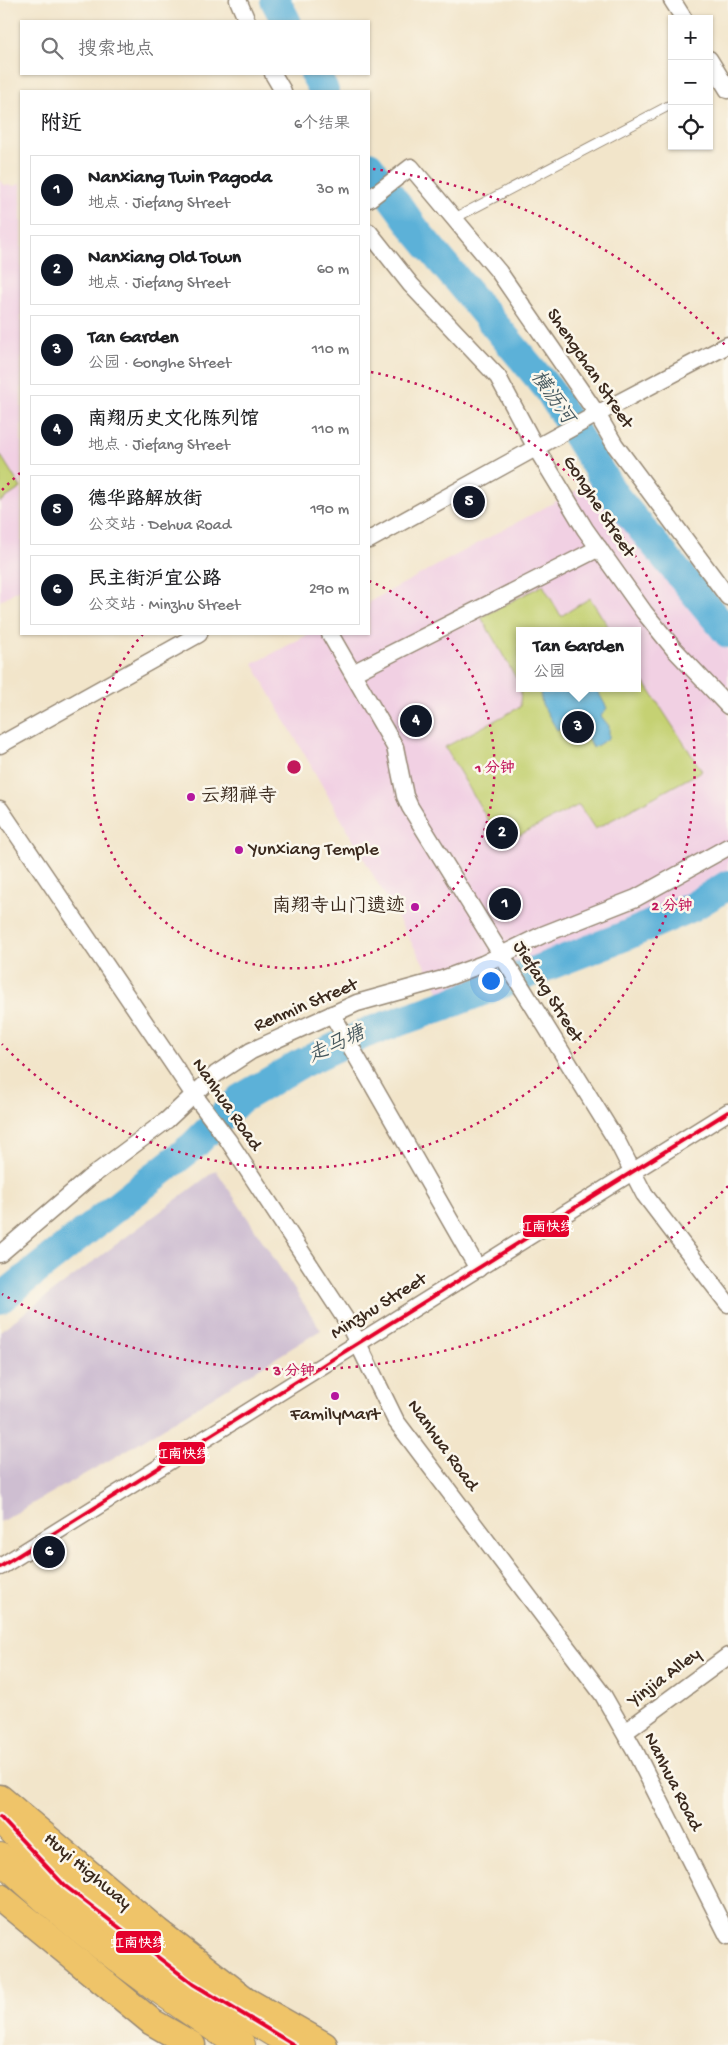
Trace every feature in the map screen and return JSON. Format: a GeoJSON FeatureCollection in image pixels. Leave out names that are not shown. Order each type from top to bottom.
{"type":"FeatureCollection","features":[{"type":"Feature","properties":{"kind":"highway"},"geometry":{"type":"LineString","coordinates":[[0,1817],[65,1886],[193,1984],[294,2045]]}},
{"type":"Feature","properties":{"kind":"highway"},"geometry":{"type":"LineString","coordinates":[[0,1857],[44,1900],[171,1999],[241,2045]]}},
{"type":"Feature","properties":{"kind":"main road","name":"Huyi Highway"},"geometry":{"type":"LineString","coordinates":[[0,1798],[157,1931],[247,2001],[324,2045]]}},
{"type":"Feature","properties":{"kind":"main road"},"geometry":{"type":"LineString","coordinates":[[0,1897],[152,2022],[192,2045]]}},
{"type":"Feature","properties":{"kind":"street"},"geometry":{"type":"LineString","coordinates":[[238,0],[248,20]]}},
{"type":"Feature","properties":{"kind":"street"},"geometry":{"type":"LineString","coordinates":[[672,0],[681,15]]}},
{"type":"Feature","properties":{"kind":"street"},"geometry":{"type":"LineString","coordinates":[[709,60],[719,84]]}},
{"type":"Feature","properties":{"kind":"street"},"geometry":{"type":"LineString","coordinates":[[274,75],[282,90]]}},
{"type":"Feature","properties":{"kind":"street","name":"Shengchan Street"},"geometry":{"type":"LineString","coordinates":[[370,197],[406,171],[456,218],[499,272],[597,414],[615,445],[728,598]]}},
{"type":"Feature","properties":{"kind":"street","name":"Gonghe Street"},"geometry":{"type":"LineString","coordinates":[[370,233],[411,285],[498,377],[536,448],[584,529],[674,650],[728,706]]}},
{"type":"Feature","properties":{"kind":"street"},"geometry":{"type":"LineString","coordinates":[[370,539],[597,414],[728,345]]}},
{"type":"Feature","properties":{"kind":"street"},"geometry":{"type":"LineString","coordinates":[[353,673],[599,548]]}},
{"type":"Feature","properties":{"kind":"street"},"geometry":{"type":"LineString","coordinates":[[0,745],[197,635]]}},
{"type":"Feature","properties":{"kind":"street","name":"Jiefang Street"},"geometry":{"type":"LineString","coordinates":[[331,635],[395,747],[402,786],[410,807],[510,972],[618,1143],[644,1194],[728,1304]]}},
{"type":"Feature","properties":{"kind":"street","name":"Nanhua Road"},"geometry":{"type":"LineString","coordinates":[[0,809],[194,1096],[228,1140],[360,1343],[396,1421],[590,1676],[625,1732],[728,1936]]}},
{"type":"Feature","properties":{"kind":"street","name":"Renmin Street"},"geometry":{"type":"LineString","coordinates":[[0,1254],[88,1179],[167,1120],[194,1096],[205,1083],[229,1064],[251,1051],[336,1021],[357,1003],[443,979],[501,956],[542,935],[636,898],[728,847]]}},
{"type":"Feature","properties":{"kind":"street"},"geometry":{"type":"LineString","coordinates":[[336,1021],[478,1269]]}},
{"type":"Feature","properties":{"kind":"street","name":"Minzhu Street"},"geometry":{"type":"LineString","coordinates":[[0,1566],[728,1112]]}},
{"type":"Feature","properties":{"kind":"street","name":"Yinjia Alley"},"geometry":{"type":"LineString","coordinates":[[625,1732],[728,1656]]}},
{"type":"Feature","properties":{"kind":"lane"},"geometry":{"type":"LineString","coordinates":[[456,218],[670,105]]}},
{"type":"Feature","properties":{"kind":"shaded area"},"geometry":{"type":"Polygon","coordinates":[[[0,180],[3,185],[15,186],[20,184],[20,589],[0,601],[0,180]]]}},
{"type":"Feature","properties":{"kind":"shaded area"},"geometry":{"type":"Polygon","coordinates":[[[592,482],[728,650],[728,887],[548,958],[442,996],[253,664],[307,635],[370,635],[370,601],[592,482]]]}},
{"type":"Feature","properties":{"kind":"shaded area"},"geometry":{"type":"Polygon","coordinates":[[[216,1170],[321,1330],[122,1453],[0,1522],[0,1331],[216,1170]]]}},
{"type":"Feature","properties":{"kind":"green space"},"geometry":{"type":"Polygon","coordinates":[[[0,454],[20,489],[0,502],[0,454]]]}},
{"type":"Feature","properties":{"kind":"green space"},"geometry":{"type":"Polygon","coordinates":[[[543,585],[561,616],[590,598],[608,627],[516,627],[516,678],[481,617],[543,585]]]}},
{"type":"Feature","properties":{"kind":"green space"},"geometry":{"type":"Polygon","coordinates":[[[641,677],[702,771],[595,829],[579,805],[502,844],[445,747],[520,707],[521,692],[641,692],[641,677]]]}},
{"type":"Feature","properties":{"kind":"water"},"geometry":{"type":"Polygon","coordinates":[[[598,692],[607,708],[601,716],[609,726],[609,738],[593,748],[585,734],[569,726],[557,730],[542,704],[540,693],[598,692]]]}},
{"type":"Feature","properties":{"kind":"waterway","name":"横沥河"},"geometry":{"type":"LineString","coordinates":[[275,0],[285,20]]}},
{"type":"Feature","properties":{"kind":"waterway","name":"横沥河"},"geometry":{"type":"LineString","coordinates":[[316,75],[323,90]]}},
{"type":"Feature","properties":{"kind":"waterway","name":"横沥河"},"geometry":{"type":"LineString","coordinates":[[370,167],[417,232],[549,390],[614,495],[728,633]]}},
{"type":"Feature","properties":{"kind":"waterway","name":"走马塘"},"geometry":{"type":"LineString","coordinates":[[0,1299],[193,1146],[240,1099],[298,1065],[366,1033],[454,1002],[625,936],[692,907],[728,885]]}},
{"type":"Feature","properties":{"kind":"transit line","name":"虹南快线"},"geometry":{"type":"LineString","coordinates":[[0,1567],[728,1112]]}},
{"type":"Feature","properties":{"kind":"transit line","name":"虹南快线"},"geometry":{"type":"LineString","coordinates":[[0,1817],[65,1886],[193,1984],[294,2045]]}},
{"type":"Feature","properties":{"kind":"place","name":"德华路解放街"},"geometry":{"type":"Point","coordinates":[469,502]}},
{"type":"Feature","properties":{"kind":"place","name":"南翔历史文化陈列馆"},"geometry":{"type":"Point","coordinates":[416,721]}},
{"type":"Feature","properties":{"kind":"place","name":"Tan Garden"},"geometry":{"type":"Point","coordinates":[578,727]}},
{"type":"Feature","properties":{"kind":"place","name":"云翔禅寺"},"geometry":{"type":"Point","coordinates":[191,797]}},
{"type":"Feature","properties":{"kind":"place","name":"Nanxiang Old Town"},"geometry":{"type":"Point","coordinates":[502,833]}},
{"type":"Feature","properties":{"kind":"place","name":"Yunxiang Temple"},"geometry":{"type":"Point","coordinates":[239,850]}},
{"type":"Feature","properties":{"kind":"place","name":"Nanxiang Twin Pagoda"},"geometry":{"type":"Point","coordinates":[505,904]}},
{"type":"Feature","properties":{"kind":"place","name":"南翔寺山门遗迹"},"geometry":{"type":"Point","coordinates":[415,907]}},
{"type":"Feature","properties":{"kind":"place","name":"FamilyMart"},"geometry":{"type":"Point","coordinates":[335,1396]}},
{"type":"Feature","properties":{"kind":"place","name":"民主街沪宜公路"},"geometry":{"type":"Point","coordinates":[49,1552]}}]}
